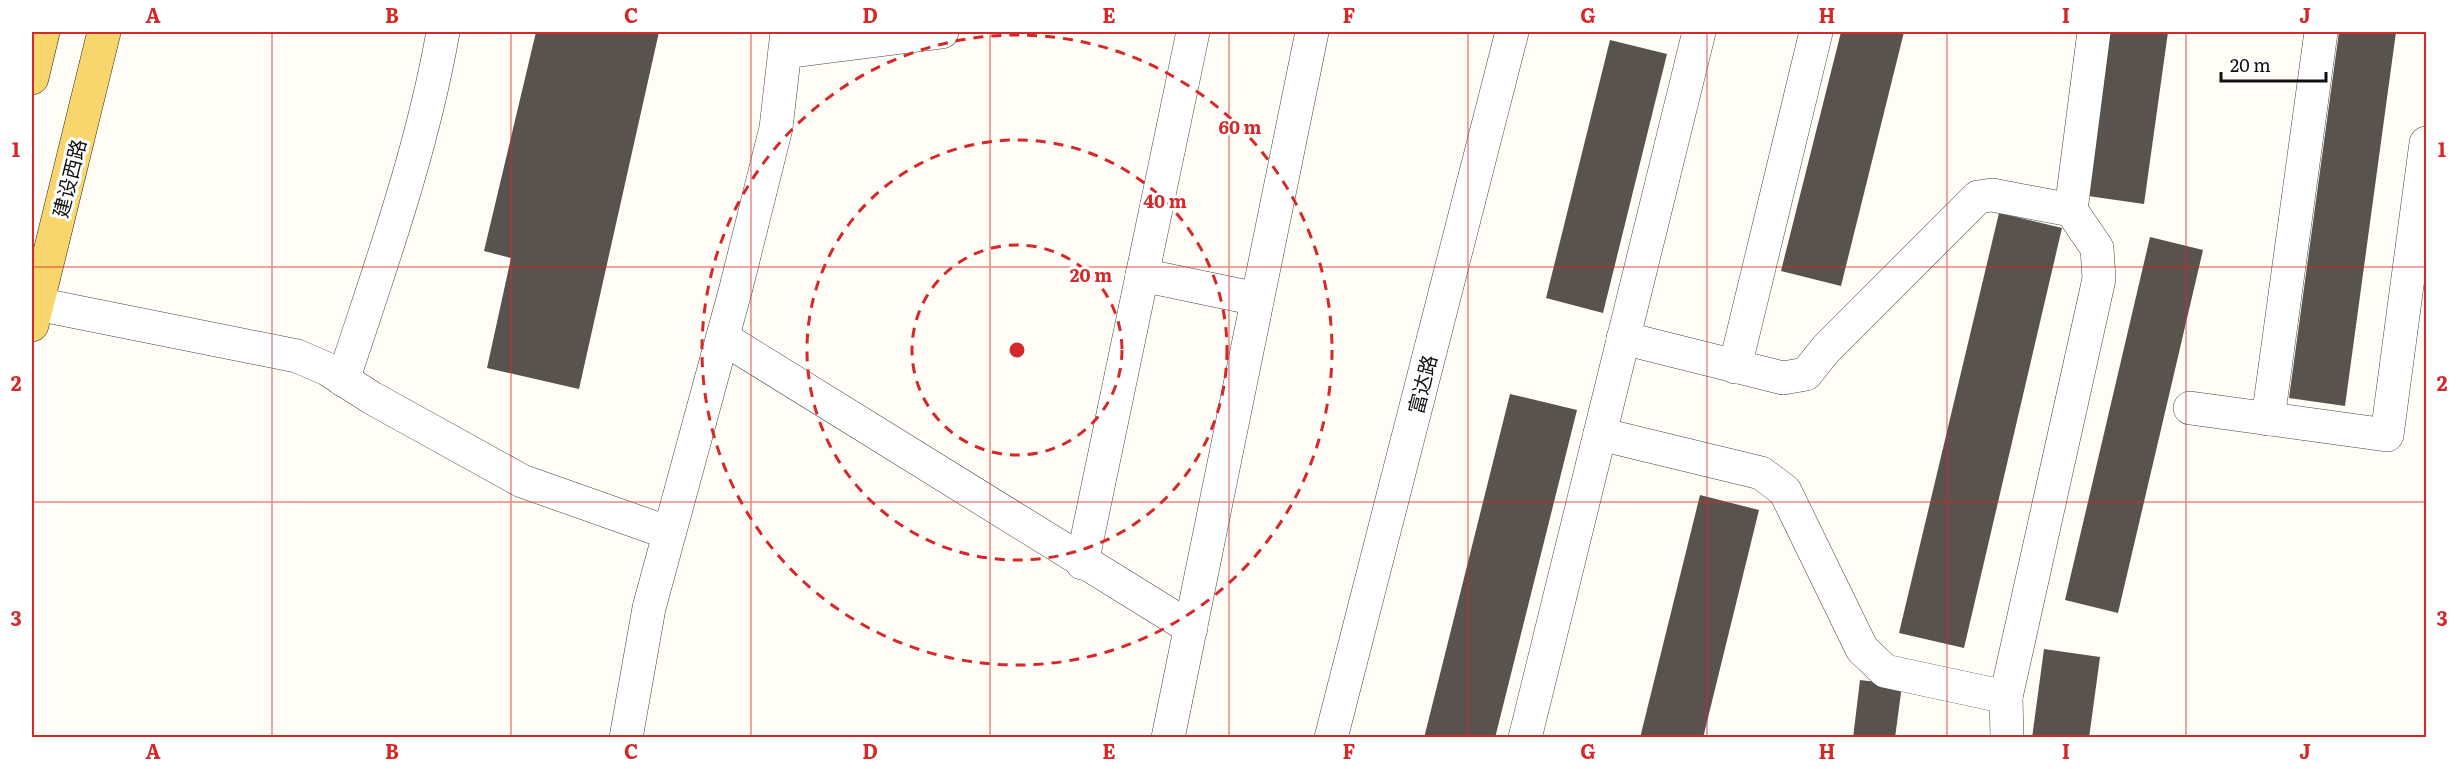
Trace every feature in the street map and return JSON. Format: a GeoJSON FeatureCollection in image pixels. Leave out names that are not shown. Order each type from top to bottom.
{"type":"FeatureCollection","features":[{"type":"Feature","properties":{"kind":"main road"},"geometry":{"type":"LineString","coordinates":[[32,78],[43,32]]}},
{"type":"Feature","properties":{"kind":"main road","name":"建设西路"},"geometry":{"type":"LineString","coordinates":[[34,314],[104,32]]}},
{"type":"Feature","properties":{"kind":"street"},"geometry":{"type":"LineString","coordinates":[[343,380],[428,112],[443,32]]}},
{"type":"Feature","properties":{"kind":"street"},"geometry":{"type":"LineString","coordinates":[[626,738],[649,608],[723,338],[776,128],[786,42],[942,32]]}},
{"type":"Feature","properties":{"kind":"street"},"geometry":{"type":"LineString","coordinates":[[1082,563],[1193,32]]}},
{"type":"Feature","properties":{"kind":"street"},"geometry":{"type":"LineString","coordinates":[[1168,738],[1312,32]]}},
{"type":"Feature","properties":{"kind":"street","name":"富达路"},"geometry":{"type":"LineString","coordinates":[[1331,738],[1512,32]]}},
{"type":"Feature","properties":{"kind":"street"},"geometry":{"type":"LineString","coordinates":[[1525,738],[1699,32]]}},
{"type":"Feature","properties":{"kind":"street"},"geometry":{"type":"LineString","coordinates":[[1735,367],[1816,32]]}},
{"type":"Feature","properties":{"kind":"street"},"geometry":{"type":"LineString","coordinates":[[2007,738],[2006,697],[2098,279],[2097,248],[2071,210],[2094,32]]}},
{"type":"Feature","properties":{"kind":"street"},"geometry":{"type":"LineString","coordinates":[[2268,419],[2321,32]]}},
{"type":"Feature","properties":{"kind":"street"},"geometry":{"type":"LineString","coordinates":[[2190,408],[2387,435],[2427,143]]}},
{"type":"Feature","properties":{"kind":"street"},"geometry":{"type":"LineString","coordinates":[[1623,338],[1783,378],[1806,374],[1826,349],[1978,197],[1992,195],[2071,210]]}},
{"type":"Feature","properties":{"kind":"street"},"geometry":{"type":"LineString","coordinates":[[1142,275],[1257,299]]}},
{"type":"Feature","properties":{"kind":"street"},"geometry":{"type":"LineString","coordinates":[[34,314],[297,356],[522,481],[669,533]]}},
{"type":"Feature","properties":{"kind":"street"},"geometry":{"type":"LineString","coordinates":[[723,338],[1082,563],[1191,628]]}},
{"type":"Feature","properties":{"kind":"street"},"geometry":{"type":"LineString","coordinates":[[1600,434],[1761,473],[1785,491],[1862,649],[1885,671],[2006,697]]}},
{"type":"Feature","properties":{"kind":"building"},"geometry":{"type":"Polygon","coordinates":[[[536,32],[659,32],[579,389],[487,368],[511,258],[484,251],[536,32]]]}},
{"type":"Feature","properties":{"kind":"building"},"geometry":{"type":"Polygon","coordinates":[[[1841,32],[1904,32],[1841,286],[1781,271],[1841,32]]]}},
{"type":"Feature","properties":{"kind":"building"},"geometry":{"type":"Polygon","coordinates":[[[2110,32],[2168,32],[2144,204],[2088,196],[2110,32]]]}},
{"type":"Feature","properties":{"kind":"building"},"geometry":{"type":"Polygon","coordinates":[[[2339,32],[2396,32],[2345,406],[2289,398],[2339,32]]]}},
{"type":"Feature","properties":{"kind":"building"},"geometry":{"type":"Polygon","coordinates":[[[1610,40],[1667,54],[1603,313],[1546,298],[1610,40]]]}},
{"type":"Feature","properties":{"kind":"building"},"geometry":{"type":"Polygon","coordinates":[[[1999,213],[2062,228],[1964,648],[1899,633],[1999,213]]]}},
{"type":"Feature","properties":{"kind":"building"},"geometry":{"type":"Polygon","coordinates":[[[2150,237],[2203,250],[2118,613],[2065,600],[2150,237]]]}},
{"type":"Feature","properties":{"kind":"building"},"geometry":{"type":"Polygon","coordinates":[[[1510,394],[1577,410],[1495,738],[1424,738],[1510,394]]]}},
{"type":"Feature","properties":{"kind":"building"},"geometry":{"type":"Polygon","coordinates":[[[1700,495],[1759,510],[1703,738],[1640,738],[1700,495]]]}},
{"type":"Feature","properties":{"kind":"building"},"geometry":{"type":"Polygon","coordinates":[[[2044,649],[2100,657],[2089,738],[2032,738],[2044,649]]]}},
{"type":"Feature","properties":{"kind":"building"},"geometry":{"type":"Polygon","coordinates":[[[1860,680],[1902,685],[1895,738],[1853,738],[1860,680]]]}}]}
